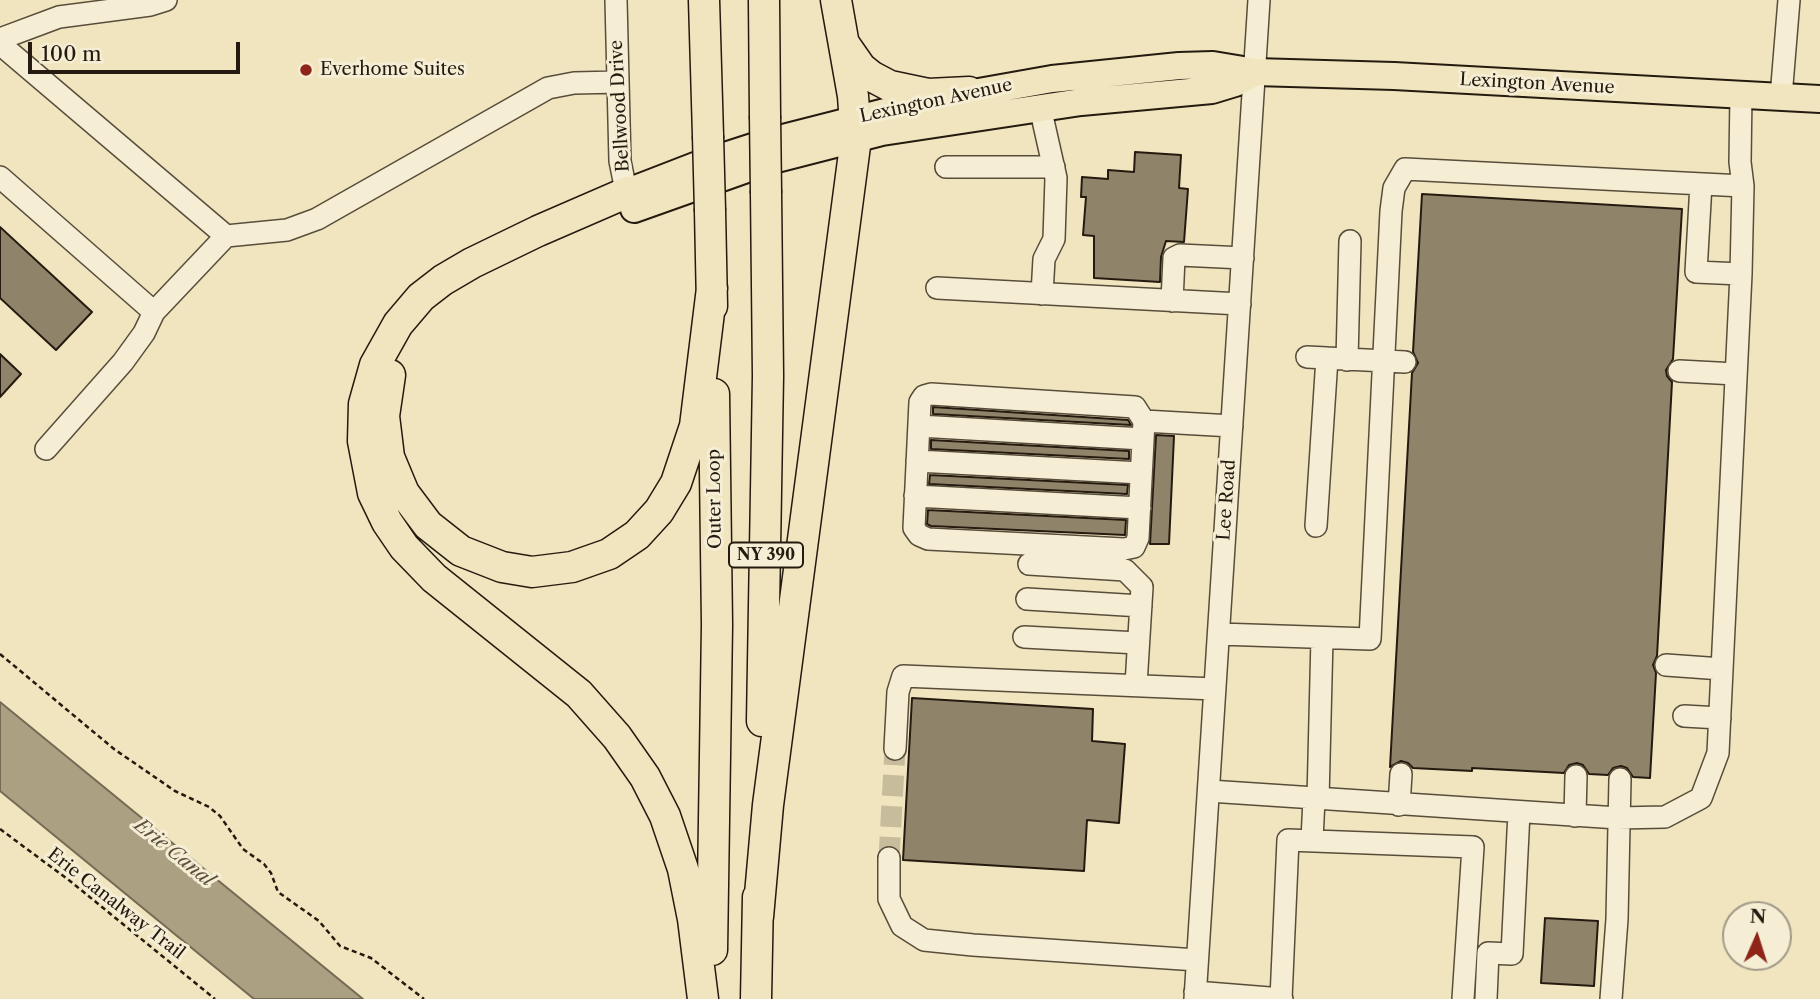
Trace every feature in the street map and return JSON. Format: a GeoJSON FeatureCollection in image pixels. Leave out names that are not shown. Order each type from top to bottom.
{"type":"FeatureCollection","features":[{"type":"Feature","properties":{"kind":"highway","name":"Outer Loop"},"geometry":{"type":"LineString","coordinates":[[704,0],[712,288],[716,638],[711,999]]}},
{"type":"Feature","properties":{"kind":"highway","name":"NY 390"},"geometry":{"type":"LineString","coordinates":[[756,999],[768,414],[764,0]]}},
{"type":"Feature","properties":{"kind":"highway"},"geometry":{"type":"LineString","coordinates":[[758,917],[768,805],[856,128],[836,0]]}},
{"type":"Feature","properties":{"kind":"highway"},"geometry":{"type":"LineString","coordinates":[[842,37],[856,63],[884,84],[920,93],[969,92]]}},
{"type":"Feature","properties":{"kind":"highway"},"geometry":{"type":"LineString","coordinates":[[631,201],[464,284],[436,302],[407,338],[393,366],[387,387],[384,408],[385,436],[389,457],[400,486],[428,525],[447,542],[477,559],[532,572],[587,563],[609,554],[637,535],[668,499],[689,450],[700,393],[712,288]]}},
{"type":"Feature","properties":{"kind":"highway"},"geometry":{"type":"LineString","coordinates":[[631,201],[538,231],[472,263],[443,280],[421,298],[398,324],[375,365],[365,404],[363,441],[373,494],[404,547],[434,578],[579,694],[625,747],[650,786],[669,827],[683,869],[693,919],[703,999]]}},
{"type":"Feature","properties":{"kind":"main road","name":"Lexington Avenue"},"geometry":{"type":"LineString","coordinates":[[631,201],[760,164],[856,128],[969,92],[1078,76],[1167,67],[1213,65],[1255,72],[1395,76],[1820,99]]}},
{"type":"Feature","properties":{"kind":"main road","name":"Lexington Avenue"},"geometry":{"type":"LineString","coordinates":[[856,128],[898,129],[1040,107],[1213,90],[1235,83],[1255,72]]}},
{"type":"Feature","properties":{"kind":"street"},"geometry":{"type":"LineString","coordinates":[[166,0],[150,5],[59,17],[0,42],[226,236]]}},
{"type":"Feature","properties":{"kind":"street","name":"Bellwood Drive"},"geometry":{"type":"LineString","coordinates":[[615,0],[620,161],[631,201]]}},
{"type":"Feature","properties":{"kind":"street","name":"Lee Road"},"geometry":{"type":"LineString","coordinates":[[1195,996],[1259,0]]}},
{"type":"Feature","properties":{"kind":"street"},"geometry":{"type":"LineString","coordinates":[[1781,97],[1789,0]]}},
{"type":"Feature","properties":{"kind":"street"},"geometry":{"type":"LineString","coordinates":[[46,449],[123,362],[144,333],[154,313],[226,236],[287,230],[317,219],[548,88],[574,83],[618,82]]}},
{"type":"Feature","properties":{"kind":"street"},"geometry":{"type":"LineString","coordinates":[[1209,791],[1618,818],[1665,817],[1701,798],[1718,753],[1720,718],[1741,274],[1741,94]]}},
{"type":"Feature","properties":{"kind":"street"},"geometry":{"type":"LineString","coordinates":[[1040,107],[1056,178],[1054,239],[1044,259],[1042,294]]}},
{"type":"Feature","properties":{"kind":"street"},"geometry":{"type":"LineString","coordinates":[[946,167],[1054,167]]}},
{"type":"Feature","properties":{"kind":"street"},"geometry":{"type":"LineString","coordinates":[[1219,634],[1370,639],[1394,362],[1391,211],[1394,188],[1405,169],[1743,186]]}},
{"type":"Feature","properties":{"kind":"street"},"geometry":{"type":"LineString","coordinates":[[0,177],[154,313]]}},
{"type":"Feature","properties":{"kind":"street"},"geometry":{"type":"LineString","coordinates":[[1701,184],[1696,272],[1741,274]]}},
{"type":"Feature","properties":{"kind":"street"},"geometry":{"type":"LineString","coordinates":[[1316,526],[1327,358],[1350,241]]}},
{"type":"Feature","properties":{"kind":"street"},"geometry":{"type":"LineString","coordinates":[[1172,300],[1174,258],[1180,255],[1243,258]]}},
{"type":"Feature","properties":{"kind":"street"},"geometry":{"type":"LineString","coordinates":[[937,288],[1240,304]]}},
{"type":"Feature","properties":{"kind":"street"},"geometry":{"type":"LineString","coordinates":[[1327,358],[1394,362]]}},
{"type":"Feature","properties":{"kind":"street"},"geometry":{"type":"LineString","coordinates":[[1679,371],[1736,374]]}},
{"type":"Feature","properties":{"kind":"street"},"geometry":{"type":"LineString","coordinates":[[931,394],[1135,407],[1144,430],[1138,537],[1133,547],[1124,550],[929,539],[919,536],[914,528],[919,426],[920,402],[924,396],[931,394]]}},
{"type":"Feature","properties":{"kind":"street"},"geometry":{"type":"LineString","coordinates":[[919,426],[1144,430],[1232,426]]}},
{"type":"Feature","properties":{"kind":"street"},"geometry":{"type":"LineString","coordinates":[[917,461],[1141,473]]}},
{"type":"Feature","properties":{"kind":"street"},"geometry":{"type":"LineString","coordinates":[[915,496],[1140,508]]}},
{"type":"Feature","properties":{"kind":"street"},"geometry":{"type":"LineString","coordinates":[[1029,564],[1125,570],[1142,587],[1136,685]]}},
{"type":"Feature","properties":{"kind":"street"},"geometry":{"type":"LineString","coordinates":[[1027,599],[1141,606]]}},
{"type":"Feature","properties":{"kind":"street"},"geometry":{"type":"LineString","coordinates":[[1024,637],[1139,643]]}},
{"type":"Feature","properties":{"kind":"street"},"geometry":{"type":"LineString","coordinates":[[1312,840],[1322,638]]}},
{"type":"Feature","properties":{"kind":"street"},"geometry":{"type":"LineString","coordinates":[[1666,665],[1722,668]]}},
{"type":"Feature","properties":{"kind":"street"},"geometry":{"type":"LineString","coordinates":[[895,749],[898,692],[903,676],[1215,689]]}},
{"type":"Feature","properties":{"kind":"street"},"geometry":{"type":"LineString","coordinates":[[1684,716],[1720,718]]}},
{"type":"Feature","properties":{"kind":"street"},"geometry":{"type":"LineString","coordinates":[[1399,805],[1401,774]]}},
{"type":"Feature","properties":{"kind":"street"},"geometry":{"type":"LineString","coordinates":[[1575,816],[1576,776]]}},
{"type":"Feature","properties":{"kind":"street"},"geometry":{"type":"LineString","coordinates":[[1611,999],[1617,919],[1620,779]]}},
{"type":"Feature","properties":{"kind":"street"},"geometry":{"type":"LineString","coordinates":[[1486,999],[1488,953],[1512,954],[1519,812]]}},
{"type":"Feature","properties":{"kind":"street"},"geometry":{"type":"LineString","coordinates":[[1195,996],[1281,999],[1288,840],[1312,840],[1474,847],[1463,999]]}},
{"type":"Feature","properties":{"kind":"street"},"geometry":{"type":"LineString","coordinates":[[889,858],[889,899],[902,926],[924,940],[1197,960]]}},
{"type":"Feature","properties":{"kind":"path"},"geometry":{"type":"LineString","coordinates":[[0,654],[114,749],[175,791],[209,807],[219,816],[243,849],[264,864],[271,873],[278,892],[319,921],[340,946],[371,958],[424,999]]}},
{"type":"Feature","properties":{"kind":"path","name":"Erie Canalway Trail"},"geometry":{"type":"LineString","coordinates":[[0,829],[80,889],[215,999]]}},
{"type":"Feature","properties":{"kind":"water","name":"Erie Canal"},"geometry":{"type":"Polygon","coordinates":[[[0,702],[363,999],[254,999],[0,791],[0,702]]]}},
{"type":"Feature","properties":{"kind":"building"},"geometry":{"type":"Polygon","coordinates":[[[1135,152],[1181,155],[1179,188],[1188,189],[1184,242],[1166,241],[1161,257],[1160,282],[1094,278],[1094,236],[1083,235],[1086,197],[1081,197],[1082,177],[1108,179],[1108,170],[1134,172],[1135,152]]]}},
{"type":"Feature","properties":{"kind":"building"},"geometry":{"type":"Polygon","coordinates":[[[1422,194],[1682,209],[1673,359],[1666,370],[1672,382],[1657,656],[1653,665],[1656,673],[1650,778],[1633,777],[1627,768],[1621,766],[1613,768],[1608,775],[1589,774],[1583,765],[1577,763],[1569,765],[1564,773],[1413,768],[1401,761],[1390,767],[1412,373],[1418,363],[1413,352],[1422,194]]]}},
{"type":"Feature","properties":{"kind":"building"},"geometry":{"type":"Polygon","coordinates":[[[0,227],[92,312],[56,350],[0,298],[0,227]]]}},
{"type":"Feature","properties":{"kind":"building"},"geometry":{"type":"Polygon","coordinates":[[[0,354],[21,374],[0,397],[0,354]]]}},
{"type":"Feature","properties":{"kind":"building"},"geometry":{"type":"Polygon","coordinates":[[[933,407],[1128,420],[1131,425],[933,414],[933,407]]]}},
{"type":"Feature","properties":{"kind":"building"},"geometry":{"type":"Polygon","coordinates":[[[1156,435],[1174,436],[1169,544],[1150,544],[1156,435]]]}},
{"type":"Feature","properties":{"kind":"building"},"geometry":{"type":"Polygon","coordinates":[[[931,440],[1129,451],[1129,459],[931,449],[931,440]]]}},
{"type":"Feature","properties":{"kind":"building"},"geometry":{"type":"Polygon","coordinates":[[[930,475],[1128,485],[1127,494],[929,484],[930,475]]]}},
{"type":"Feature","properties":{"kind":"building"},"geometry":{"type":"Polygon","coordinates":[[[928,510],[1126,520],[1125,535],[931,526],[927,524],[928,510]]]}},
{"type":"Feature","properties":{"kind":"building"},"geometry":{"type":"Polygon","coordinates":[[[912,698],[1093,709],[1092,741],[1125,744],[1119,823],[1087,820],[1084,871],[903,860],[912,698]]]}},
{"type":"Feature","properties":{"kind":"building"},"geometry":{"type":"Polygon","coordinates":[[[1545,918],[1598,921],[1594,986],[1541,983],[1545,918]]]}},
{"type":"Feature","properties":{"kind":"tunnel"},"geometry":{"type":"LineString","coordinates":[[889,858],[895,749]]}},
{"type":"Feature","properties":{"kind":"place","name":"Everhome Suites"},"geometry":{"type":"Point","coordinates":[306,70]}}]}
